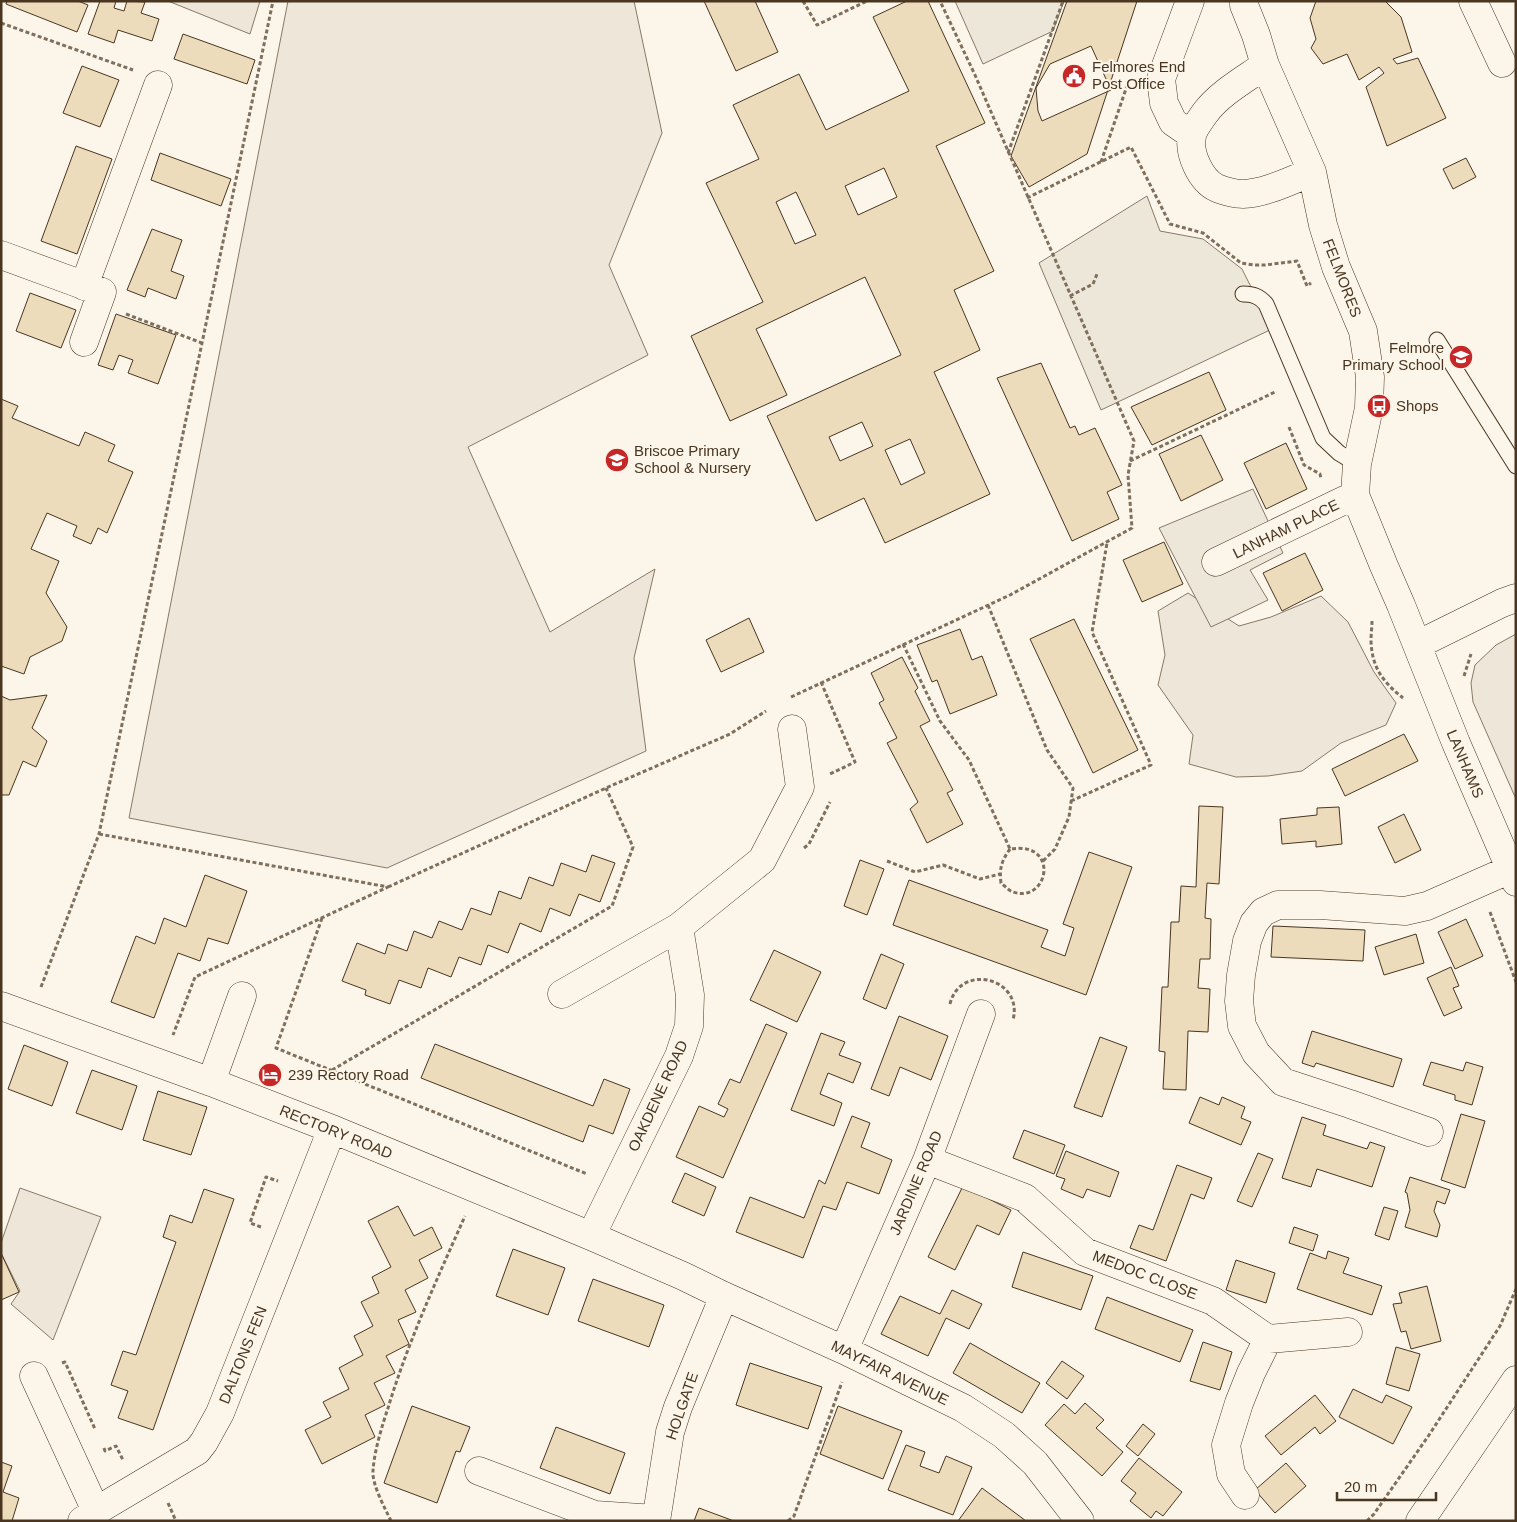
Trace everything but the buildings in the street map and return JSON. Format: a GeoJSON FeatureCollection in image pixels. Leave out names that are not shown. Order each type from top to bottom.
{"type":"FeatureCollection","features":[{"type":"Feature","properties":{"kind":"street"},"geometry":{"type":"LineString","coordinates":[[1190,1],[1161,79],[1164,104],[1172,122],[1192,136]]}},
{"type":"Feature","properties":{"kind":"street","name":"FELMORES"},"geometry":{"type":"LineString","coordinates":[[1244,1],[1265,65],[1312,172],[1323,225],[1336,267],[1363,331],[1370,377],[1369,408],[1357,464],[1355,495],[1417,645]]}},
{"type":"Feature","properties":{"kind":"street"},"geometry":{"type":"LineString","coordinates":[[1473,1],[1502,63]]}},
{"type":"Feature","properties":{"kind":"street"},"geometry":{"type":"LineString","coordinates":[[1265,65],[1223,95],[1205,112],[1192,136],[1192,153],[1196,165],[1217,189],[1242,194],[1262,191],[1312,172]]}},
{"type":"Feature","properties":{"kind":"street"},"geometry":{"type":"LineString","coordinates":[[84,342],[95,294],[158,85]]}},
{"type":"Feature","properties":{"kind":"street"},"geometry":{"type":"LineString","coordinates":[[1,255],[95,294]]}},
{"type":"Feature","properties":{"kind":"street","name":"LANHAM PLACE"},"geometry":{"type":"LineString","coordinates":[[1216,562],[1355,495]]}},
{"type":"Feature","properties":{"kind":"street"},"geometry":{"type":"LineString","coordinates":[[1417,645],[1516,598]]}},
{"type":"Feature","properties":{"kind":"street","name":"LANHAMS"},"geometry":{"type":"LineString","coordinates":[[1417,645],[1456,743],[1513,876]]}},
{"type":"Feature","properties":{"kind":"street"},"geometry":{"type":"LineString","coordinates":[[562,994],[679,927],[762,860],[800,787],[792,729]]}},
{"type":"Feature","properties":{"kind":"street"},"geometry":{"type":"LineString","coordinates":[[1429,1132],[1283,1082],[1256,1053],[1242,1026],[1239,1001],[1246,941],[1254,923],[1263,912],[1278,905],[1320,905],[1405,910],[1426,906],[1513,876]]}},
{"type":"Feature","properties":{"kind":"street","name":"OAKDENE ROAD"},"geometry":{"type":"LineString","coordinates":[[592,1236],[679,1056],[689,1026],[690,995],[679,927]]}},
{"type":"Feature","properties":{"kind":"street"},"geometry":{"type":"LineString","coordinates":[[210,1082],[242,996]]}},
{"type":"Feature","properties":{"kind":"street","name":"RECTORY ROAD"},"geometry":{"type":"LineString","coordinates":[[1,1006],[210,1082],[332,1129],[592,1236],[666,1269]]}},
{"type":"Feature","properties":{"kind":"street","name":"JARDINE ROAD"},"geometry":{"type":"LineString","coordinates":[[844,1362],[927,1160],[981,1014]]}},
{"type":"Feature","properties":{"kind":"street","name":"DALTONS FEN"},"geometry":{"type":"LineString","coordinates":[[89,1516],[197,1452],[204,1442],[220,1413],[332,1129]]}},
{"type":"Feature","properties":{"kind":"street","name":"MEDOC CLOSE"},"geometry":{"type":"LineString","coordinates":[[927,1160],[1026,1198],[1086,1252],[1213,1302],[1268,1338]]}},
{"type":"Feature","properties":{"kind":"street","name":"MAYFAIR AVENUE"},"geometry":{"type":"LineString","coordinates":[[666,1269],[724,1296],[844,1362],[963,1408],[1004,1435],[1035,1463],[1080,1521]]}},
{"type":"Feature","properties":{"kind":"street","name":"HOLGATE"},"geometry":{"type":"LineString","coordinates":[[656,1520],[670,1432],[724,1296]]}},
{"type":"Feature","properties":{"kind":"street"},"geometry":{"type":"LineString","coordinates":[[1245,1495],[1231,1474],[1226,1445],[1239,1403],[1268,1338],[1348,1332]]}},
{"type":"Feature","properties":{"kind":"street"},"geometry":{"type":"LineString","coordinates":[[34,1376],[89,1516]]}},
{"type":"Feature","properties":{"kind":"street"},"geometry":{"type":"LineString","coordinates":[[1420,1521],[1516,1380]]}},
{"type":"Feature","properties":{"kind":"street"},"geometry":{"type":"LineString","coordinates":[[479,1471],[595,1515],[656,1520]]}},
{"type":"Feature","properties":{"kind":"lane"},"geometry":{"type":"LineString","coordinates":[[1243,294],[1252,294],[1261,298],[1266,304],[1324,438],[1339,452],[1357,464]]}},
{"type":"Feature","properties":{"kind":"lane"},"geometry":{"type":"LineString","coordinates":[[1438,340],[1516,466]]}},
{"type":"Feature","properties":{"kind":"path"},"geometry":{"type":"LineString","coordinates":[[38,993],[99,834],[273,1]]}},
{"type":"Feature","properties":{"kind":"path"},"geometry":{"type":"LineString","coordinates":[[803,1],[817,25],[867,1]]}},
{"type":"Feature","properties":{"kind":"path"},"geometry":{"type":"LineString","coordinates":[[785,700],[1010,595],[1132,528],[1128,475],[1134,441],[940,1]]}},
{"type":"Feature","properties":{"kind":"path"},"geometry":{"type":"LineString","coordinates":[[1008,154],[1063,1]]}},
{"type":"Feature","properties":{"kind":"path"},"geometry":{"type":"LineString","coordinates":[[1,23],[148,75],[158,85]]}},
{"type":"Feature","properties":{"kind":"path"},"geometry":{"type":"LineString","coordinates":[[1070,296],[1093,284],[1097,274]]}},
{"type":"Feature","properties":{"kind":"path"},"geometry":{"type":"LineString","coordinates":[[95,294],[202,343]]}},
{"type":"Feature","properties":{"kind":"path"},"geometry":{"type":"LineString","coordinates":[[1130,462],[1275,392],[1278,401]]}},
{"type":"Feature","properties":{"kind":"path"},"geometry":{"type":"LineString","coordinates":[[1286,419],[1304,465],[1320,474],[1322,482]]}},
{"type":"Feature","properties":{"kind":"path"},"geometry":{"type":"LineString","coordinates":[[1071,802],[1151,765],[1092,632],[1107,542]]}},
{"type":"Feature","properties":{"kind":"path"},"geometry":{"type":"LineString","coordinates":[[988,605],[1047,750],[1073,788],[1069,817],[1055,849],[1042,862]]}},
{"type":"Feature","properties":{"kind":"path"},"geometry":{"type":"LineString","coordinates":[[903,644],[940,721],[970,760],[1010,849]]}},
{"type":"Feature","properties":{"kind":"path"},"geometry":{"type":"LineString","coordinates":[[1464,682],[1464,674],[1470,655],[1475,648]]}},
{"type":"Feature","properties":{"kind":"path"},"geometry":{"type":"LineString","coordinates":[[821,682],[855,762],[828,775]]}},
{"type":"Feature","properties":{"kind":"path"},"geometry":{"type":"LineString","coordinates":[[195,977],[388,887],[730,734],[769,710]]}},
{"type":"Feature","properties":{"kind":"path"},"geometry":{"type":"LineString","coordinates":[[331,1070],[612,906],[633,847],[606,788]]}},
{"type":"Feature","properties":{"kind":"path"},"geometry":{"type":"LineString","coordinates":[[803,849],[809,844],[830,802]]}},
{"type":"Feature","properties":{"kind":"path"},"geometry":{"type":"LineString","coordinates":[[99,834],[388,887]]}},
{"type":"Feature","properties":{"kind":"path"},"geometry":{"type":"LineString","coordinates":[[1010,849],[1031,850],[1039,856],[1044,867],[1043,880],[1036,890],[1026,894],[1012,892],[1001,883],[1001,862],[1010,849]]}},
{"type":"Feature","properties":{"kind":"path"},"geometry":{"type":"LineString","coordinates":[[887,861],[915,872],[944,865],[980,879],[1000,874]]}},
{"type":"Feature","properties":{"kind":"path"},"geometry":{"type":"LineString","coordinates":[[1490,910],[1516,982]]}},
{"type":"Feature","properties":{"kind":"path"},"geometry":{"type":"LineString","coordinates":[[323,918],[276,1048],[592,1175]]}},
{"type":"Feature","properties":{"kind":"path"},"geometry":{"type":"LineString","coordinates":[[949,1006],[959,987],[973,979],[989,980],[1003,986],[1012,999],[1014,1016],[1012,1023]]}},
{"type":"Feature","properties":{"kind":"path"},"geometry":{"type":"LineString","coordinates":[[267,1229],[250,1223],[266,1177],[283,1183]]}},
{"type":"Feature","properties":{"kind":"path"},"geometry":{"type":"LineString","coordinates":[[392,1521],[380,1500],[373,1472],[381,1430],[398,1376],[418,1324],[468,1208]]}},
{"type":"Feature","properties":{"kind":"path"},"geometry":{"type":"LineString","coordinates":[[1367,1521],[1374,1514],[1429,1435],[1500,1326],[1516,1289]]}},
{"type":"Feature","properties":{"kind":"path"},"geometry":{"type":"LineString","coordinates":[[34,1376],[65,1362],[97,1433]]}},
{"type":"Feature","properties":{"kind":"path"},"geometry":{"type":"LineString","coordinates":[[788,1521],[794,1516],[844,1362]]}},
{"type":"Feature","properties":{"kind":"path"},"geometry":{"type":"LineString","coordinates":[[101,1442],[105,1451],[116,1446],[124,1464]]}},
{"type":"Feature","properties":{"kind":"shaded area"},"geometry":{"type":"Polygon","coordinates":[[[168,1],[260,1],[250,34],[168,1]]]}},
{"type":"Feature","properties":{"kind":"shaded area"},"geometry":{"type":"Polygon","coordinates":[[[288,1],[634,1],[662,133],[609,265],[648,355],[468,447],[550,632],[655,569],[634,658],[646,751],[387,868],[129,818],[288,1]]]}},
{"type":"Feature","properties":{"kind":"shaded area"},"geometry":{"type":"Polygon","coordinates":[[[955,1],[1064,1],[1053,31],[983,64],[955,1]]]}},
{"type":"Feature","properties":{"kind":"shaded area"},"geometry":{"type":"Polygon","coordinates":[[[1147,196],[1160,231],[1203,239],[1242,269],[1272,329],[1101,410],[1039,263],[1147,196]]]}},
{"type":"Feature","properties":{"kind":"shaded area"},"geometry":{"type":"Polygon","coordinates":[[[1253,489],[1283,553],[1250,570],[1268,600],[1211,627],[1159,528],[1253,489]]]}},
{"type":"Feature","properties":{"kind":"shaded area"},"geometry":{"type":"Polygon","coordinates":[[[1188,593],[1239,626],[1271,617],[1321,596],[1348,622],[1374,672],[1396,703],[1386,725],[1341,743],[1302,771],[1268,776],[1236,777],[1189,764],[1193,735],[1158,685],[1165,655],[1158,611],[1188,593]]]}},
{"type":"Feature","properties":{"kind":"shaded area"},"geometry":{"type":"Polygon","coordinates":[[[1516,634],[1516,799],[1473,702],[1471,683],[1475,665],[1496,645],[1516,634]]]}},
{"type":"Feature","properties":{"kind":"shaded area"},"geometry":{"type":"Polygon","coordinates":[[[20,1188],[101,1217],[53,1340],[11,1304],[20,1291],[1,1253],[1,1243],[20,1188]]]}},
{"type":"Feature","properties":{"kind":"place","name":"Felmores End Post Office"},"geometry":{"type":"Point","coordinates":[1074,76]}},
{"type":"Feature","properties":{"kind":"place","name":"Felmore Primary School"},"geometry":{"type":"Point","coordinates":[1461,357]}},
{"type":"Feature","properties":{"kind":"place","name":"Shops"},"geometry":{"type":"Point","coordinates":[1379,406]}},
{"type":"Feature","properties":{"kind":"place","name":"Briscoe Primary School & Nursery"},"geometry":{"type":"Point","coordinates":[617,460]}},
{"type":"Feature","properties":{"kind":"place","name":"239 Rectory Road"},"geometry":{"type":"Point","coordinates":[270,1075]}}]}
